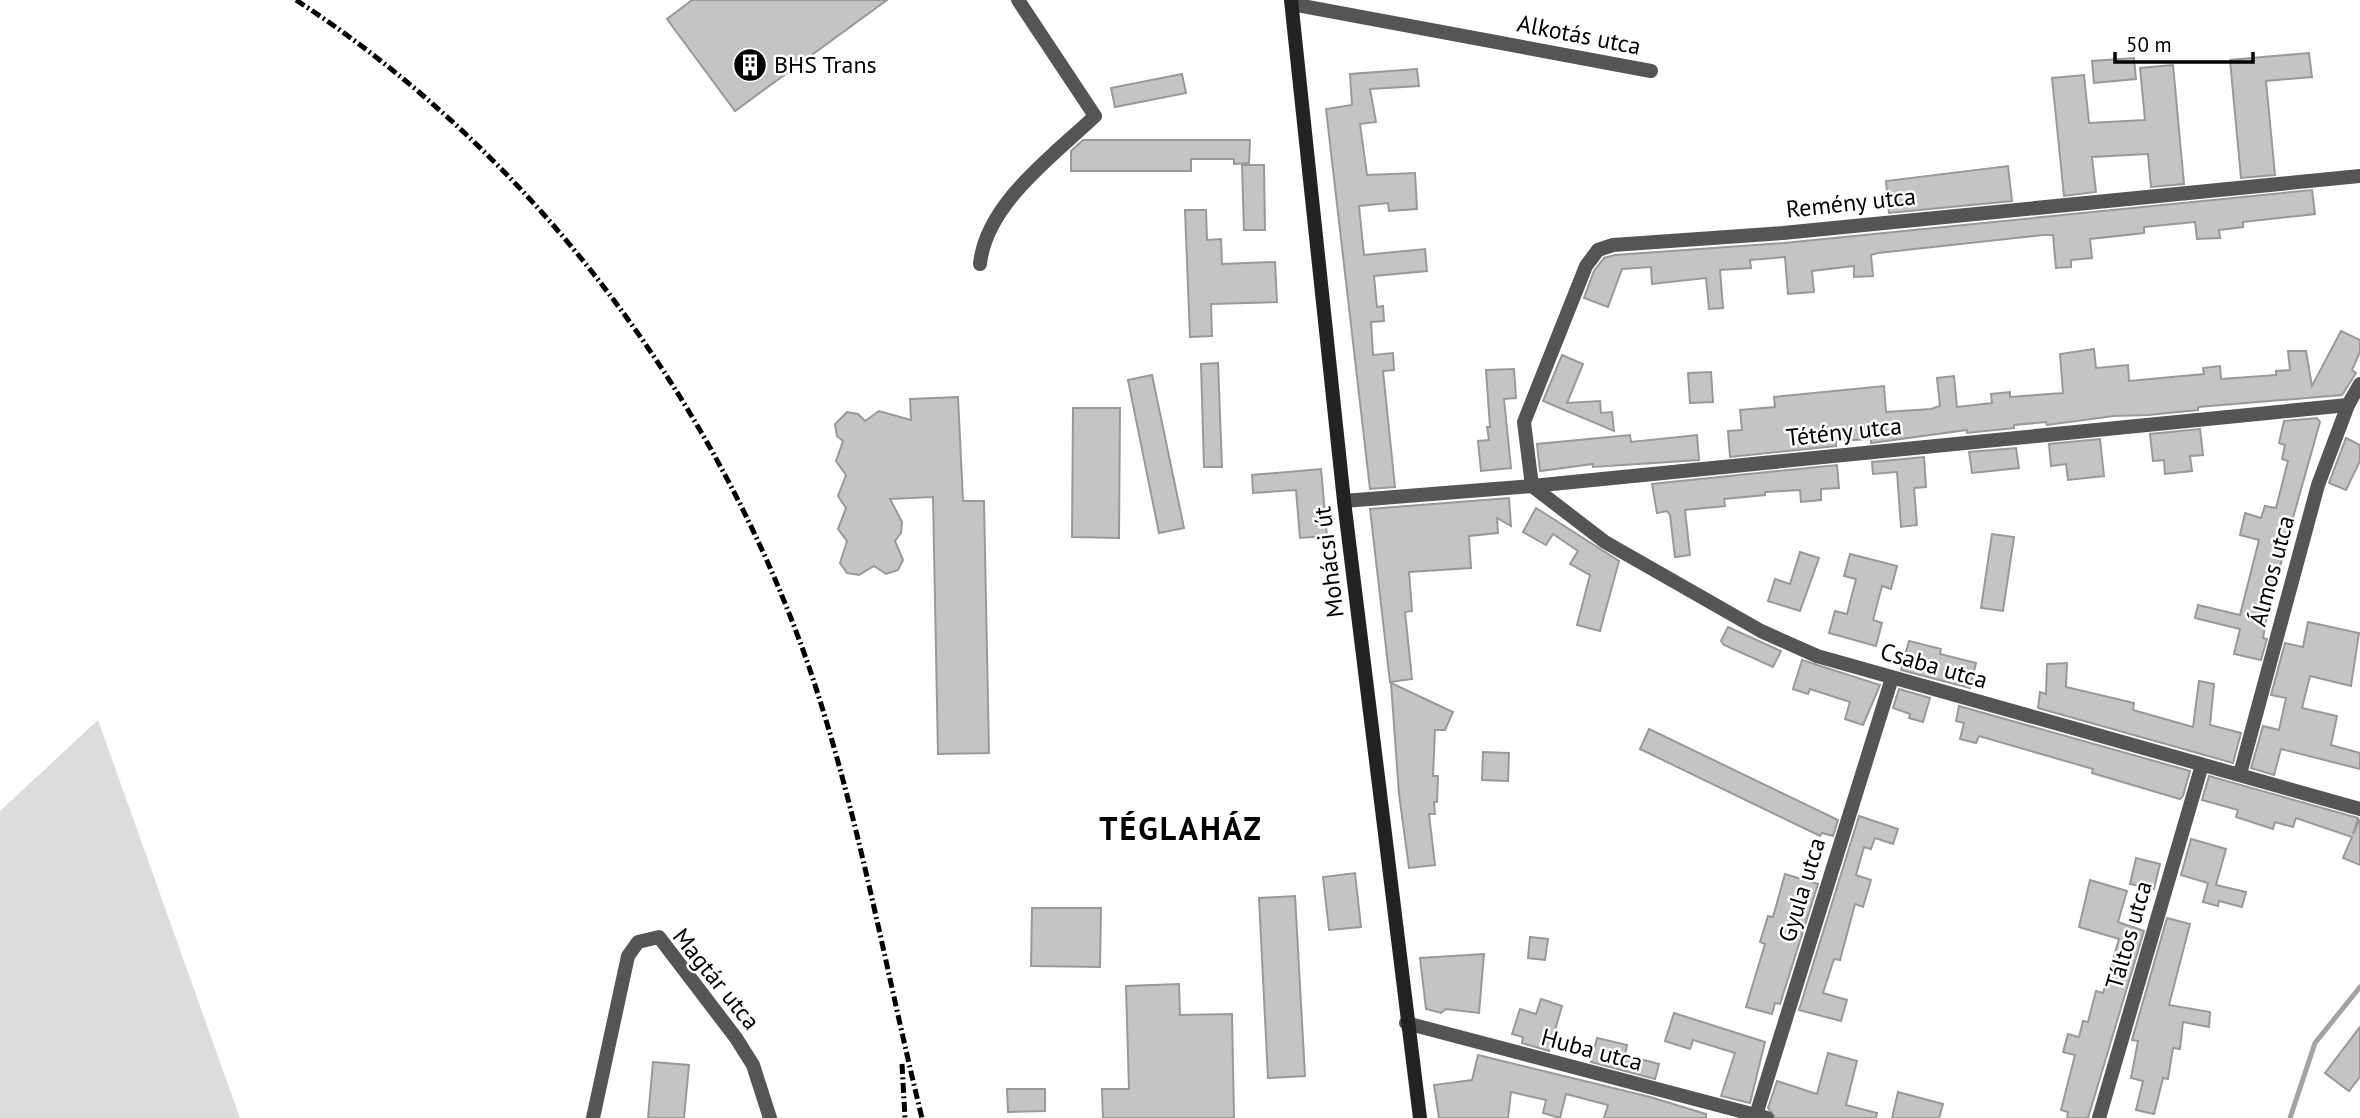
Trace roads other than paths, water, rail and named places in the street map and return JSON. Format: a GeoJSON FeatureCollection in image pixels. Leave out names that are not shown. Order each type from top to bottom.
{"type":"FeatureCollection","features":[{"type":"Feature","properties":{"kind":"main road","name":"Mohácsi út"},"geometry":{"type":"LineString","coordinates":[[1291,2],[1344,501],[1406,1023],[1420,1118]]}},
{"type":"Feature","properties":{"kind":"street"},"geometry":{"type":"LineString","coordinates":[[979,264],[984,238],[998,214],[1095,116],[1018,0]]}},
{"type":"Feature","properties":{"kind":"street","name":"Alkotás utca"},"geometry":{"type":"LineString","coordinates":[[1291,2],[1651,71]]}},
{"type":"Feature","properties":{"kind":"street","name":"Remény utca"},"geometry":{"type":"LineString","coordinates":[[1532,486],[1524,422],[1586,266],[1598,250],[1612,245],[1783,233],[2360,176]]}},
{"type":"Feature","properties":{"kind":"street","name":"Álmos utca"},"geometry":{"type":"LineString","coordinates":[[2241,774],[2318,485],[2348,405],[2360,384]]}},
{"type":"Feature","properties":{"kind":"street","name":"Tétény utca"},"geometry":{"type":"LineString","coordinates":[[1344,501],[1532,486],[2348,405]]}},
{"type":"Feature","properties":{"kind":"street","name":"Csaba utca"},"geometry":{"type":"LineString","coordinates":[[1532,486],[1605,542],[1761,631],[1817,656],[2360,809]]}},
{"type":"Feature","properties":{"kind":"street","name":"Gyula utca"},"geometry":{"type":"LineString","coordinates":[[1761,1117],[1892,678]]}},
{"type":"Feature","properties":{"kind":"street","name":"Táltos utca"},"geometry":{"type":"LineString","coordinates":[[2099,1118],[2202,765]]}},
{"type":"Feature","properties":{"kind":"street","name":"Magtár utca"},"geometry":{"type":"LineString","coordinates":[[593,1118],[628,956],[638,942],[659,937],[736,1038],[753,1065],[770,1118]]}},
{"type":"Feature","properties":{"kind":"street","name":"Huba utca"},"geometry":{"type":"LineString","coordinates":[[1406,1023],[1761,1117]]}},
{"type":"Feature","properties":{"kind":"waterway"},"geometry":{"type":"LineString","coordinates":[[2290,1118],[2315,1043],[2360,987]]}},
{"type":"Feature","properties":{"kind":"railway"},"geometry":{"type":"LineString","coordinates":[[296,0],[383,62],[464,132],[539,209],[607,292],[669,379],[723,472],[770,568],[809,667],[827,722],[857,835],[922,1118]]}},
{"type":"Feature","properties":{"kind":"railway"},"geometry":{"type":"LineString","coordinates":[[902,1064],[905,1118]]}},
{"type":"Feature","properties":{"kind":"place","name":"BHS Trans"},"geometry":{"type":"Point","coordinates":[750,65]}},
{"type":"Feature","properties":{"kind":"district","name":"TÉGLAHÁZ"},"geometry":{"type":"Point","coordinates":[1181,829]}}]}
